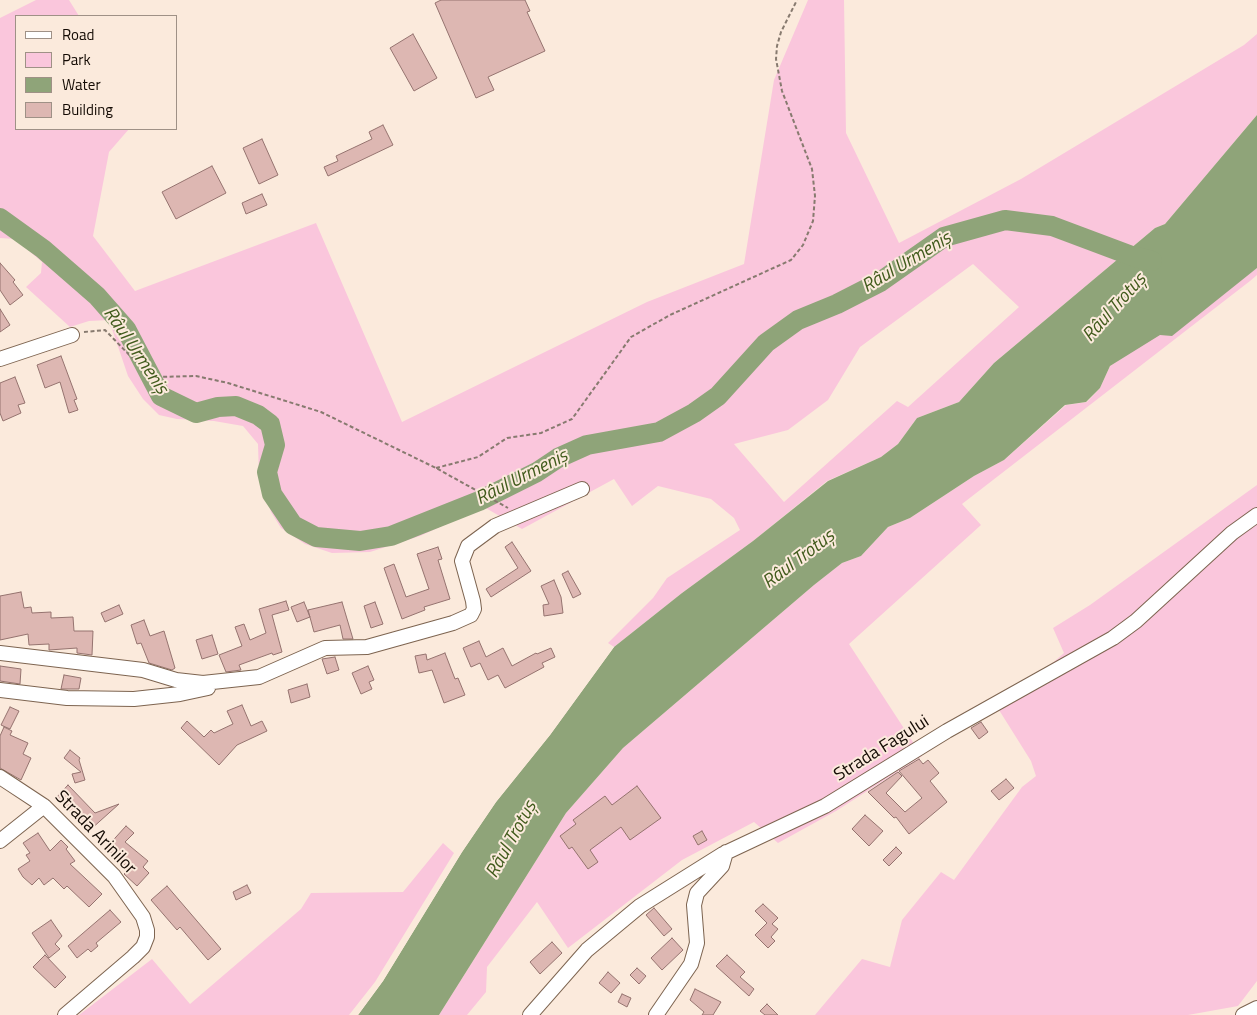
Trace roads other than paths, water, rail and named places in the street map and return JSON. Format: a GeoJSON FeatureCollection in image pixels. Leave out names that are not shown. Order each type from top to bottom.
{"type":"FeatureCollection","features":[{"type":"Feature","properties":{"kind":"street"},"geometry":{"type":"LineString","coordinates":[[0,358],[72,335]]}},
{"type":"Feature","properties":{"kind":"street"},"geometry":{"type":"LineString","coordinates":[[0,690],[67,698],[134,699],[180,694],[259,677],[325,648],[367,647],[468,616],[474,609],[462,561],[464,553],[481,534],[495,526],[582,489]]}},
{"type":"Feature","properties":{"kind":"street","name":"Strada Fagului"},"geometry":{"type":"LineString","coordinates":[[530,1015],[587,950],[617,923],[665,889],[726,852],[832,802],[946,731],[1113,638],[1136,621],[1232,533],[1257,515]]}},
{"type":"Feature","properties":{"kind":"street"},"geometry":{"type":"LineString","coordinates":[[0,652],[143,670],[191,682],[235,681]]}},
{"type":"Feature","properties":{"kind":"street","name":"Strada Arinilor"},"geometry":{"type":"LineString","coordinates":[[0,777],[44,806],[114,876],[143,917],[147,930],[147,937],[143,947],[65,1015]]}},
{"type":"Feature","properties":{"kind":"street"},"geometry":{"type":"LineString","coordinates":[[0,841],[44,806]]}},
{"type":"Feature","properties":{"kind":"street"},"geometry":{"type":"LineString","coordinates":[[656,1015],[692,964],[697,943],[694,905],[697,893],[722,866],[726,852]]}},
{"type":"Feature","properties":{"kind":"street"},"geometry":{"type":"LineString","coordinates":[[1243,1015],[1257,1008]]}},
{"type":"Feature","properties":{"kind":"water","name":"Râul Trotuș"},"geometry":{"type":"Polygon","coordinates":[[[1257,115],[1257,268],[1172,336],[1160,335],[1110,366],[1100,388],[1086,402],[1065,405],[1004,460],[974,476],[910,518],[888,527],[861,556],[842,563],[814,585],[623,748],[566,813],[439,1015],[358,1015],[383,981],[462,852],[496,802],[550,735],[614,647],[828,481],[881,457],[898,444],[917,418],[959,402],[994,363],[1155,228],[1165,224],[1257,115]]]}},
{"type":"Feature","properties":{"kind":"waterway","name":"Râul Urmeniș"},"geometry":{"type":"LineString","coordinates":[[0,218],[43,249],[97,296],[126,329],[161,396],[196,413],[218,407],[236,406],[258,415],[270,424],[275,445],[267,472],[272,494],[293,525],[316,537],[360,541],[391,536],[479,501],[537,472],[558,458],[587,445],[659,432],[694,413],[718,396],[766,343],[798,320],[837,304],[880,282],[944,237],[1005,220],[1052,226],[1132,256],[1152,261]]}}]}
